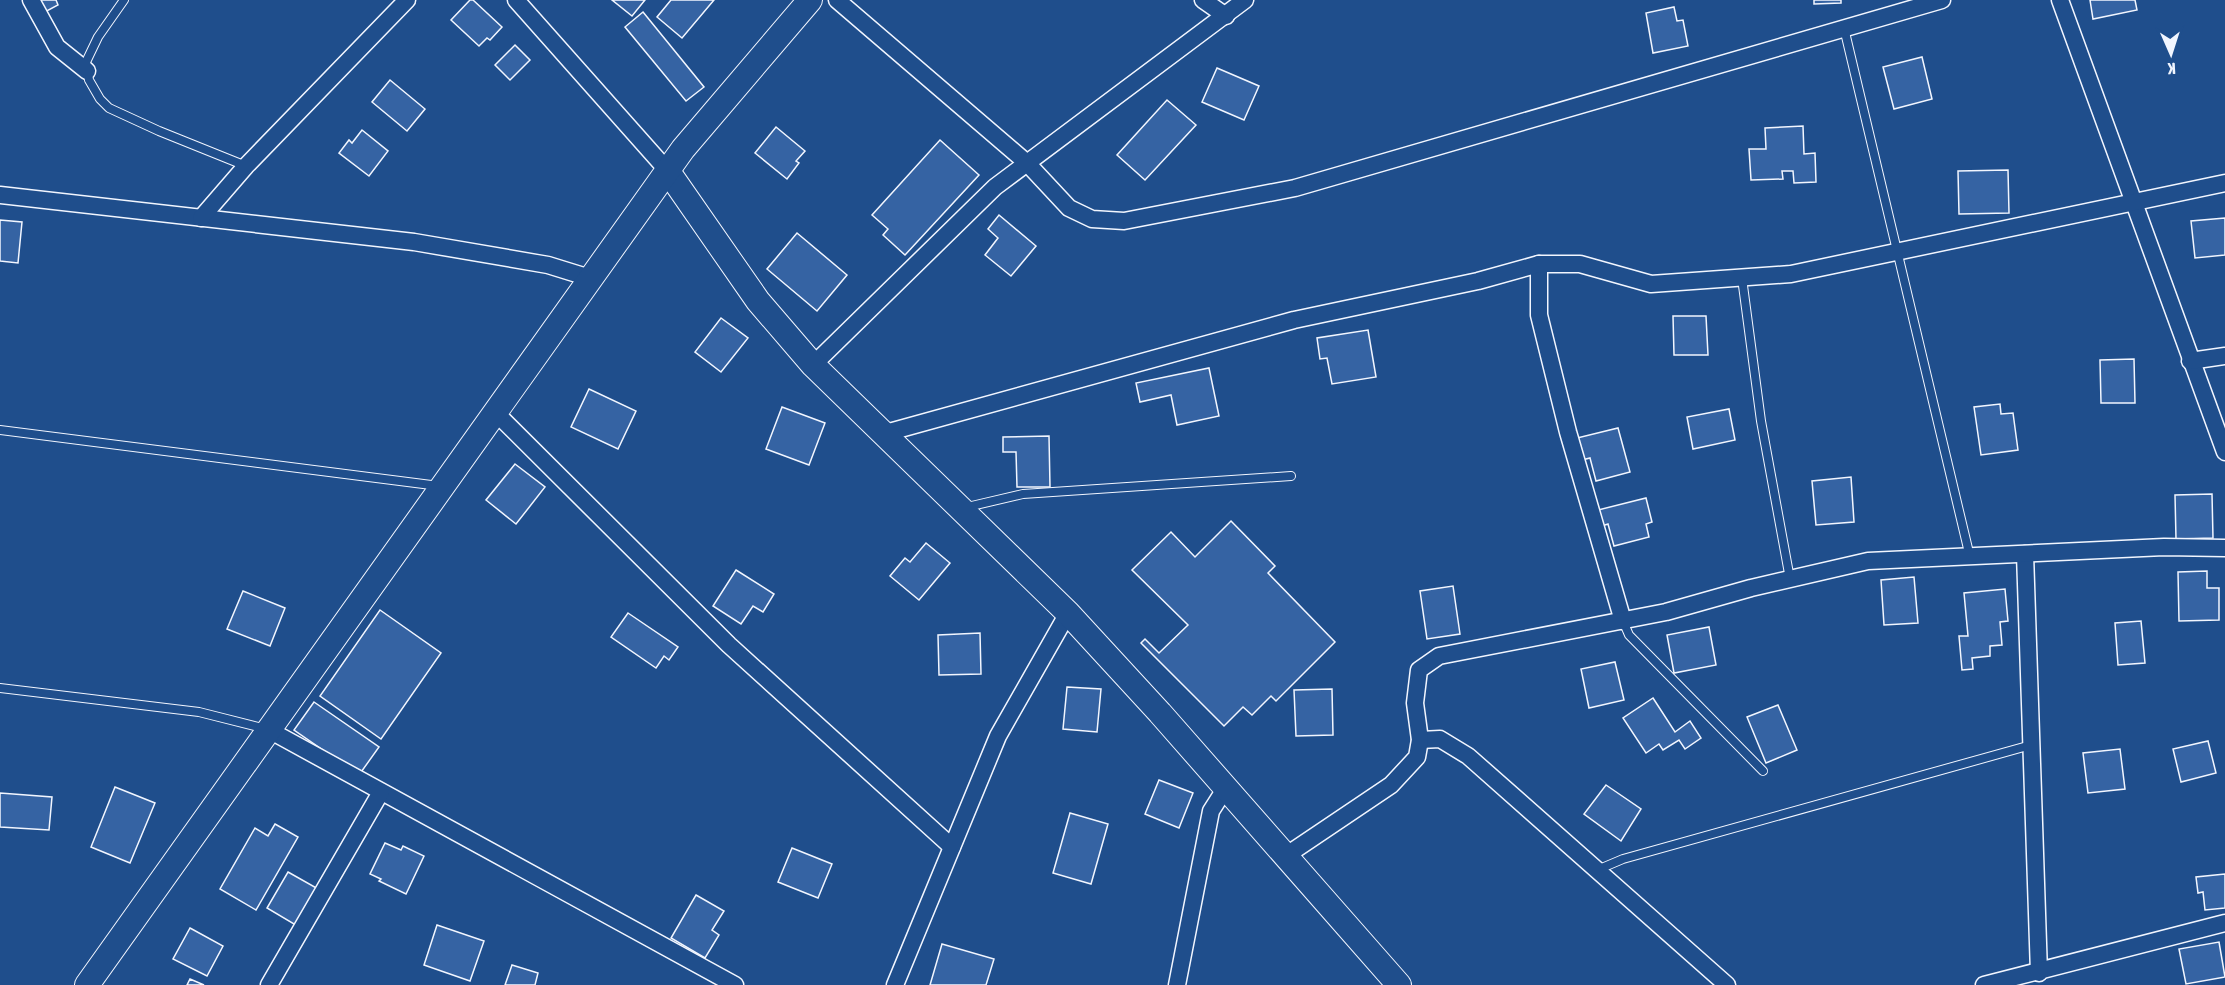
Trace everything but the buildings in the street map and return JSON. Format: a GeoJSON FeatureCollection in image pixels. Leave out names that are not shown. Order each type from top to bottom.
{"type":"FeatureCollection","features":[{"type":"Feature","properties":{"kind":"main road"},"geometry":{"type":"LineString","coordinates":[[87,985],[667,170],[810,0]]}},
{"type":"Feature","properties":{"kind":"main road"},"geometry":{"type":"LineString","coordinates":[[667,170],[758,301],[813,365],[1068,613],[1399,985]]}},
{"type":"Feature","properties":{"kind":"street"},"geometry":{"type":"LineString","coordinates":[[31,0],[57,47],[87,71]]}},
{"type":"Feature","properties":{"kind":"street"},"geometry":{"type":"LineString","coordinates":[[201,218],[246,166],[407,0]]}},
{"type":"Feature","properties":{"kind":"street"},"geometry":{"type":"LineString","coordinates":[[516,0],[667,170]]}},
{"type":"Feature","properties":{"kind":"street"},"geometry":{"type":"LineString","coordinates":[[837,0],[1028,163],[1070,208],[1092,219],[1124,221],[1295,188],[1942,0]]}},
{"type":"Feature","properties":{"kind":"street"},"geometry":{"type":"LineString","coordinates":[[1203,0],[1226,16]]}},
{"type":"Feature","properties":{"kind":"street"},"geometry":{"type":"LineString","coordinates":[[813,365],[994,187],[1245,0]]}},
{"type":"Feature","properties":{"kind":"street"},"geometry":{"type":"LineString","coordinates":[[2060,0],[2225,452]]}},
{"type":"Feature","properties":{"kind":"street"},"geometry":{"type":"LineString","coordinates":[[882,434],[1294,320],[1478,281],[1539,264],[1580,264],[1651,284],[1791,274],[2225,183]]}},
{"type":"Feature","properties":{"kind":"street"},"geometry":{"type":"LineString","coordinates":[[0,195],[414,242],[548,265],[591,278]]}},
{"type":"Feature","properties":{"kind":"street"},"geometry":{"type":"LineString","coordinates":[[1539,264],[1539,315],[1568,432],[1623,621]]}},
{"type":"Feature","properties":{"kind":"street"},"geometry":{"type":"LineString","coordinates":[[2190,361],[2225,356]]}},
{"type":"Feature","properties":{"kind":"street"},"geometry":{"type":"LineString","coordinates":[[495,412],[729,645],[952,847]]}},
{"type":"Feature","properties":{"kind":"street"},"geometry":{"type":"LineString","coordinates":[[1284,857],[1391,785],[1417,757],[1420,740],[1415,703],[1419,670],[1439,656],[1623,621],[1868,561],[2164,547],[2225,548]]}},
{"type":"Feature","properties":{"kind":"street"},"geometry":{"type":"LineString","coordinates":[[2025,554],[2039,973]]}},
{"type":"Feature","properties":{"kind":"street"},"geometry":{"type":"LineString","coordinates":[[895,985],[998,736],[1068,613]]}},
{"type":"Feature","properties":{"kind":"street"},"geometry":{"type":"LineString","coordinates":[[269,730],[735,985]]}},
{"type":"Feature","properties":{"kind":"street"},"geometry":{"type":"LineString","coordinates":[[1420,740],[1440,739],[1468,756],[1727,985]]}},
{"type":"Feature","properties":{"kind":"street"},"geometry":{"type":"LineString","coordinates":[[1177,985],[1211,811],[1226,789]]}},
{"type":"Feature","properties":{"kind":"street"},"geometry":{"type":"LineString","coordinates":[[269,985],[381,792]]}},
{"type":"Feature","properties":{"kind":"street"},"geometry":{"type":"LineString","coordinates":[[1984,985],[2039,973],[2225,923]]}},
{"type":"Feature","properties":{"kind":"lane"},"geometry":{"type":"LineString","coordinates":[[124,0],[88,53],[87,71],[93,88],[109,108],[246,166]]}},
{"type":"Feature","properties":{"kind":"lane"},"geometry":{"type":"LineString","coordinates":[[1844,28],[1970,556]]}},
{"type":"Feature","properties":{"kind":"lane"},"geometry":{"type":"LineString","coordinates":[[1742,278],[1761,421],[1790,579]]}},
{"type":"Feature","properties":{"kind":"lane"},"geometry":{"type":"LineString","coordinates":[[0,430],[442,487]]}},
{"type":"Feature","properties":{"kind":"lane"},"geometry":{"type":"LineString","coordinates":[[960,509],[1023,494],[1291,476]]}},
{"type":"Feature","properties":{"kind":"lane"},"geometry":{"type":"LineString","coordinates":[[1623,621],[1629,635],[1763,771]]}},
{"type":"Feature","properties":{"kind":"lane"},"geometry":{"type":"LineString","coordinates":[[0,688],[200,712],[269,730]]}},
{"type":"Feature","properties":{"kind":"lane"},"geometry":{"type":"LineString","coordinates":[[1597,870],[1623,859],[2031,745]]}}]}
